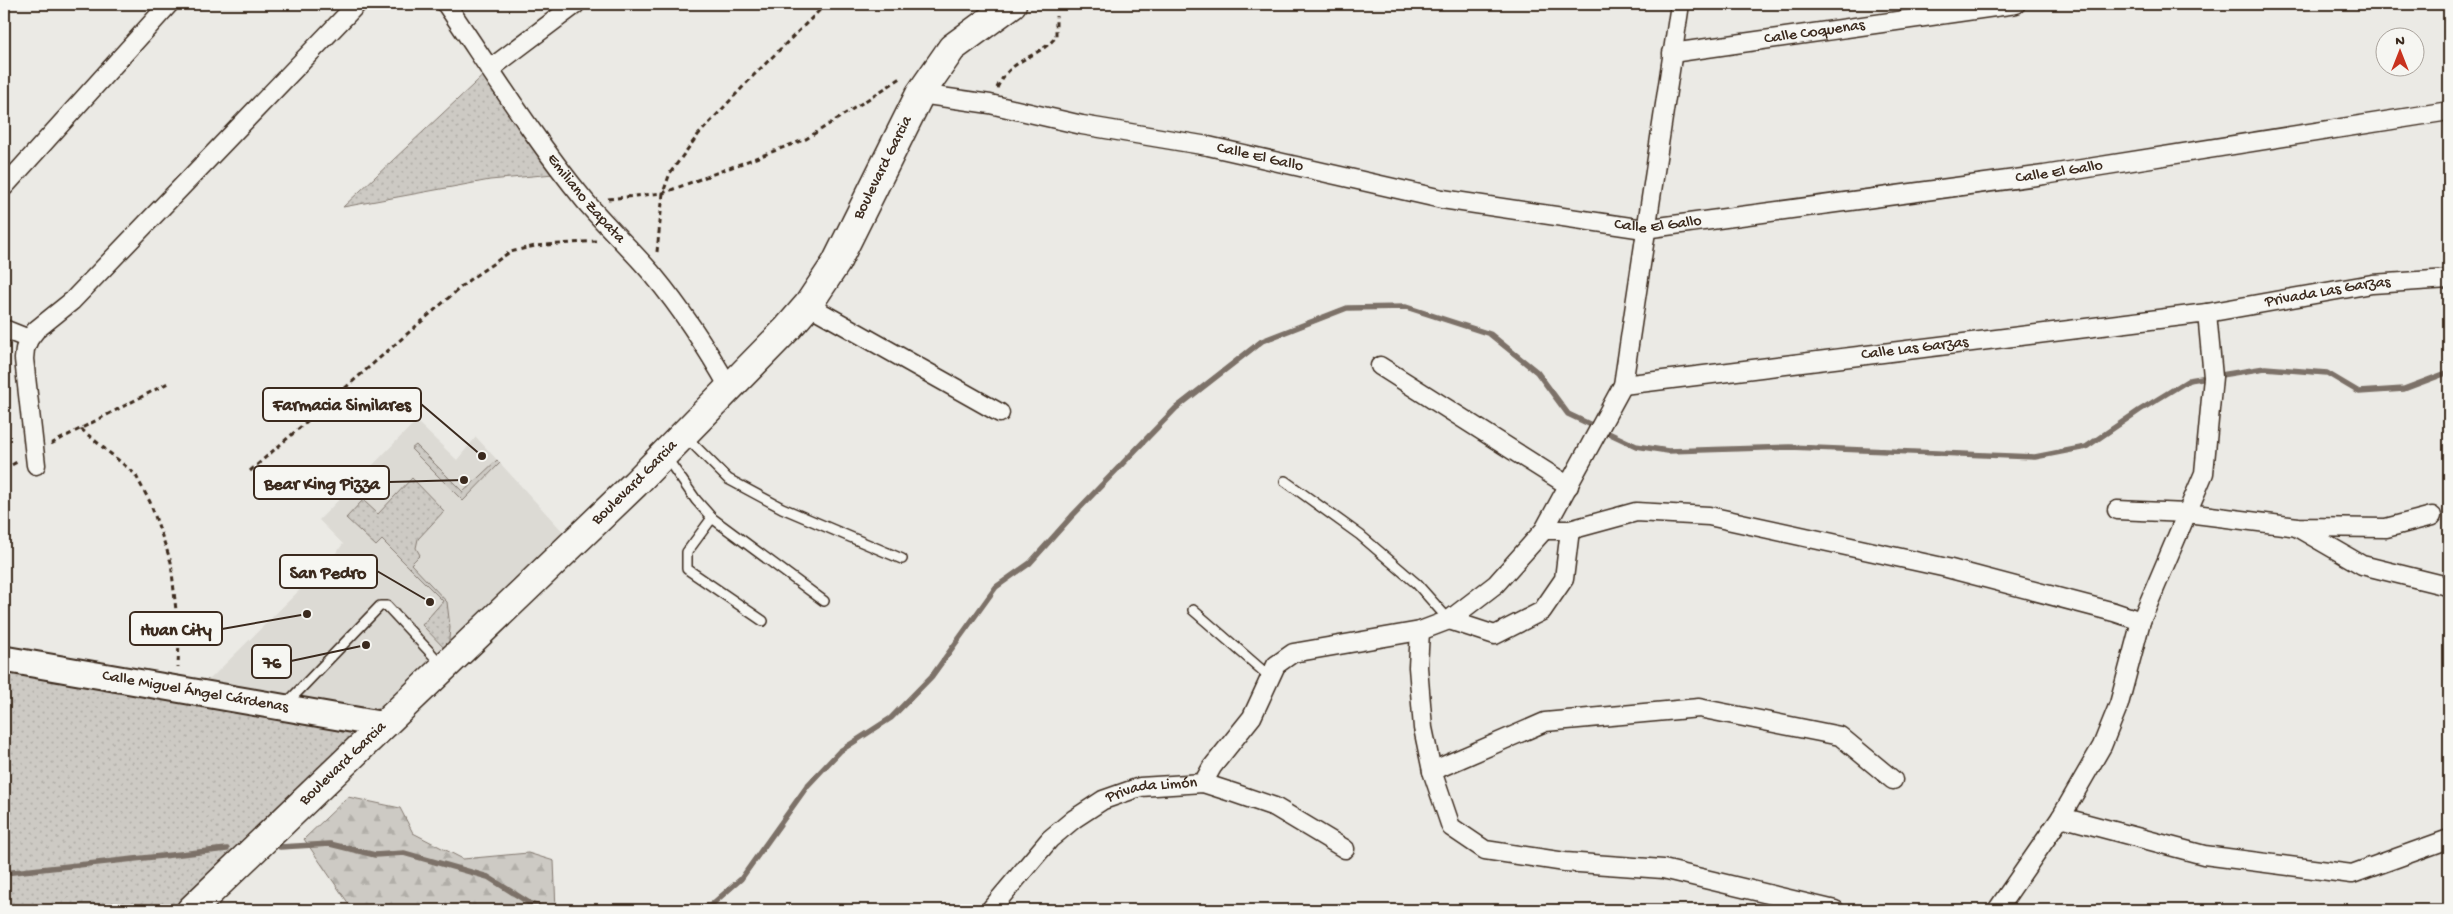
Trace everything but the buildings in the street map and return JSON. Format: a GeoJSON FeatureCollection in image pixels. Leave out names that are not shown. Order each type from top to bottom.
{"type":"FeatureCollection","features":[{"type":"Feature","properties":{"kind":"main road","name":"Boulevard Garcia"},"geometry":{"type":"LineString","coordinates":[[191,910],[665,454],[730,389],[808,305],[836,263],[912,85],[952,48],[1012,4]]}},
{"type":"Feature","properties":{"kind":"street"},"geometry":{"type":"LineString","coordinates":[[4,187],[169,4]]}},
{"type":"Feature","properties":{"kind":"street"},"geometry":{"type":"LineString","coordinates":[[35,459],[24,359],[29,339],[72,301],[357,4]]}},
{"type":"Feature","properties":{"kind":"street","name":"Emiliano Zapata"},"geometry":{"type":"LineString","coordinates":[[446,4],[490,69],[585,201],[655,277],[710,354],[730,389]]}},
{"type":"Feature","properties":{"kind":"street"},"geometry":{"type":"LineString","coordinates":[[490,69],[576,4]]}},
{"type":"Feature","properties":{"kind":"street"},"geometry":{"type":"LineString","coordinates":[[1203,783],[1212,767],[1252,717],[1276,665],[1293,653],[1420,631],[1449,620],[1496,584],[1544,530],[1622,385],[1644,229],[1680,4]]}},
{"type":"Feature","properties":{"kind":"street","name":"Calle Coquenas"},"geometry":{"type":"LineString","coordinates":[[1672,53],[2016,4]]}},
{"type":"Feature","properties":{"kind":"street","name":"Calle El Gallo"},"geometry":{"type":"LineString","coordinates":[[912,85],[1082,125],[1208,146],[1442,199],[1644,229],[2054,174],[2449,111]]}},
{"type":"Feature","properties":{"kind":"street","name":"Privada Las Garzas"},"geometry":{"type":"LineString","coordinates":[[2207,313],[2372,284],[2449,279]]}},
{"type":"Feature","properties":{"kind":"street"},"geometry":{"type":"LineString","coordinates":[[808,305],[1000,413]]}},
{"type":"Feature","properties":{"kind":"street"},"geometry":{"type":"LineString","coordinates":[[1997,910],[2061,817],[2102,746],[2118,704],[2141,621],[2204,473],[2213,376],[2207,313]]}},
{"type":"Feature","properties":{"kind":"street","name":"Calle Las Garzas"},"geometry":{"type":"LineString","coordinates":[[1622,385],[2207,313]]}},
{"type":"Feature","properties":{"kind":"street"},"geometry":{"type":"LineString","coordinates":[[4,329],[29,339]]}},
{"type":"Feature","properties":{"kind":"street"},"geometry":{"type":"LineString","coordinates":[[1380,366],[1569,486]]}},
{"type":"Feature","properties":{"kind":"street"},"geometry":{"type":"LineString","coordinates":[[2117,510],[2186,513],[2298,527],[2386,528],[2432,516]]}},
{"type":"Feature","properties":{"kind":"street"},"geometry":{"type":"LineString","coordinates":[[1544,530],[1570,530],[1636,512],[1708,516],[1946,568],[2114,612],[2141,621]]}},
{"type":"Feature","properties":{"kind":"street"},"geometry":{"type":"LineString","coordinates":[[2298,527],[2362,565],[2443,584]]}},
{"type":"Feature","properties":{"kind":"street"},"geometry":{"type":"LineString","coordinates":[[1449,620],[1495,635],[1542,611],[1564,579],[1570,530]]}},
{"type":"Feature","properties":{"kind":"street"},"geometry":{"type":"LineString","coordinates":[[1420,631],[1418,667],[1423,728],[1432,771],[1450,827],[1485,850],[1565,862],[1663,869],[1835,910]]}},
{"type":"Feature","properties":{"kind":"street","name":"Calle Miguel Ángel Cárdenas"},"geometry":{"type":"LineString","coordinates":[[4,659],[385,724]]}},
{"type":"Feature","properties":{"kind":"street"},"geometry":{"type":"LineString","coordinates":[[1432,771],[1545,722],[1699,708],[1840,736],[1893,780]]}},
{"type":"Feature","properties":{"kind":"street","name":"Privada Limón"},"geometry":{"type":"LineString","coordinates":[[990,910],[1050,839],[1074,819],[1104,800],[1140,787],[1203,783],[1275,807],[1345,848]]}},
{"type":"Feature","properties":{"kind":"street"},"geometry":{"type":"LineString","coordinates":[[2061,817],[2204,855],[2352,874],[2449,839]]}},
{"type":"Feature","properties":{"kind":"lane"},"geometry":{"type":"LineString","coordinates":[[684,435],[728,479],[782,508],[902,559]]}},
{"type":"Feature","properties":{"kind":"lane"},"geometry":{"type":"LineString","coordinates":[[665,454],[696,500],[712,518],[824,601]]}},
{"type":"Feature","properties":{"kind":"lane"},"geometry":{"type":"LineString","coordinates":[[1286,481],[1360,535],[1417,584],[1449,620]]}},
{"type":"Feature","properties":{"kind":"lane"},"geometry":{"type":"LineString","coordinates":[[712,518],[687,552],[686,569],[763,621]]}},
{"type":"Feature","properties":{"kind":"lane"},"geometry":{"type":"LineString","coordinates":[[283,706],[380,606],[387,606],[444,667]]}},
{"type":"Feature","properties":{"kind":"lane"},"geometry":{"type":"LineString","coordinates":[[1193,610],[1270,678]]}},
{"type":"Feature","properties":{"kind":"path"},"geometry":{"type":"LineString","coordinates":[[655,277],[663,193],[670,173],[698,136],[753,76],[826,4]]}},
{"type":"Feature","properties":{"kind":"path"},"geometry":{"type":"LineString","coordinates":[[990,104],[1004,74],[1018,62],[1049,45],[1056,37],[1056,16]]}},
{"type":"Feature","properties":{"kind":"path"},"geometry":{"type":"LineString","coordinates":[[585,201],[663,193],[806,139],[912,85]]}},
{"type":"Feature","properties":{"kind":"path"},"geometry":{"type":"LineString","coordinates":[[250,471],[469,280],[510,252],[535,246],[620,239]]}},
{"type":"Feature","properties":{"kind":"path"},"geometry":{"type":"LineString","coordinates":[[4,469],[35,459],[81,429],[168,383]]}},
{"type":"Feature","properties":{"kind":"path"},"geometry":{"type":"LineString","coordinates":[[81,429],[135,474],[163,536],[171,562],[179,640],[176,688]]}},
{"type":"Feature","properties":{"kind":"shaded area"},"geometry":{"type":"Polygon","coordinates":[[[416,421],[457,460],[476,437],[566,535],[387,711],[207,682],[332,558],[343,544],[319,520],[416,421]]]}},
{"type":"Feature","properties":{"kind":"green space"},"geometry":{"type":"Polygon","coordinates":[[[490,69],[564,173],[490,180],[343,207],[490,69]]]}},
{"type":"Feature","properties":{"kind":"green space"},"geometry":{"type":"Polygon","coordinates":[[[416,445],[463,492],[497,460],[500,463],[463,501],[411,449],[416,445]]]}},
{"type":"Feature","properties":{"kind":"green space"},"geometry":{"type":"Polygon","coordinates":[[[412,478],[444,511],[418,539],[416,548],[420,555],[411,564],[447,602],[450,627],[448,652],[422,625],[443,601],[382,540],[376,546],[346,518],[363,500],[378,514],[412,478]]]}},
{"type":"Feature","properties":{"kind":"green space"},"geometry":{"type":"Polygon","coordinates":[[[4,662],[374,727],[178,910],[4,910],[4,662]]]}},
{"type":"Feature","properties":{"kind":"green space"},"geometry":{"type":"Polygon","coordinates":[[[348,797],[400,808],[413,833],[463,859],[528,853],[554,861],[556,910],[353,910],[304,839],[348,797]]]}},
{"type":"Feature","properties":{"kind":"waterway"},"geometry":{"type":"LineString","coordinates":[[691,910],[710,906],[741,879],[808,785],[840,751],[891,718],[932,676],[996,587],[1030,563],[1072,516],[1176,408],[1262,341],[1347,308],[1406,307],[1490,334],[1537,372],[1568,414],[1636,446],[1668,451],[1790,447],[2035,457],[2086,447],[2140,410],[2189,380],[2265,368],[2327,373],[2359,392],[2404,389],[2449,372]]}},
{"type":"Feature","properties":{"kind":"waterway"},"geometry":{"type":"LineString","coordinates":[[280,847],[330,844],[375,855],[404,853],[488,877],[531,904],[547,910]]}},
{"type":"Feature","properties":{"kind":"waterway"},"geometry":{"type":"LineString","coordinates":[[4,873],[227,849]]}},
{"type":"Feature","properties":{"kind":"place","name":"Farmacia Similares"},"geometry":{"type":"Point","coordinates":[482,456]}},
{"type":"Feature","properties":{"kind":"place","name":"Bear King Pizza"},"geometry":{"type":"Point","coordinates":[464,480]}},
{"type":"Feature","properties":{"kind":"place","name":"San Pedro"},"geometry":{"type":"Point","coordinates":[430,602]}},
{"type":"Feature","properties":{"kind":"place","name":"Huan City"},"geometry":{"type":"Point","coordinates":[307,614]}},
{"type":"Feature","properties":{"kind":"place","name":"76"},"geometry":{"type":"Point","coordinates":[366,645]}}]}
